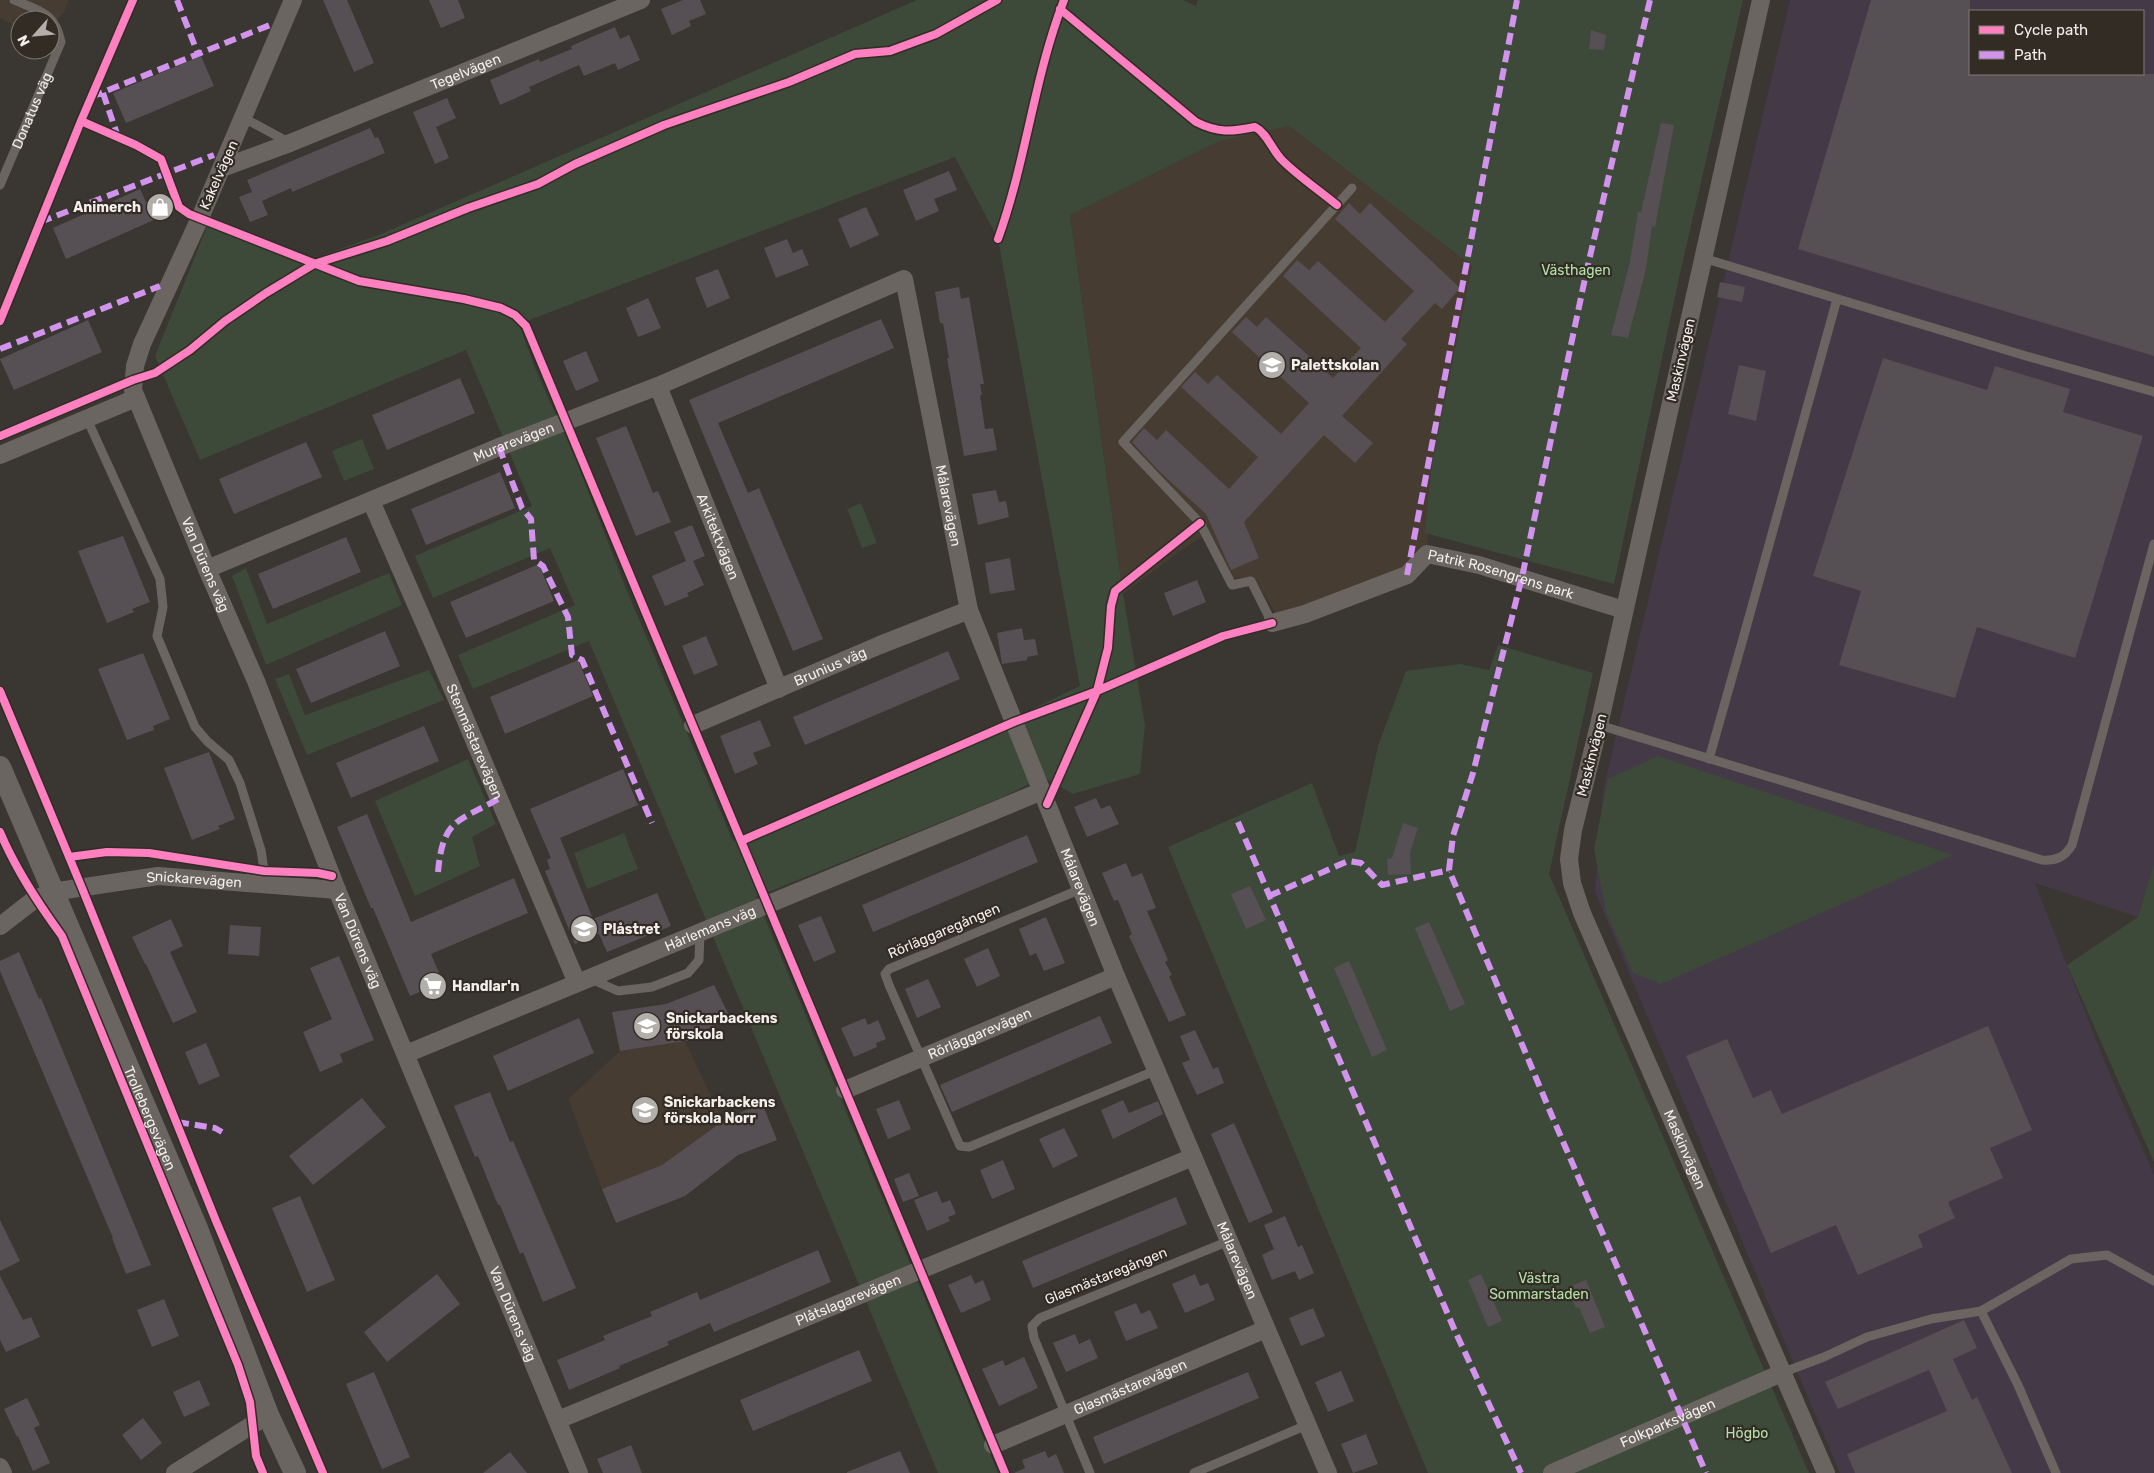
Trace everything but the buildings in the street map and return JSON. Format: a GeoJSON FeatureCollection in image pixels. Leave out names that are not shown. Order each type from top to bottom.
{"type":"FeatureCollection","features":[{"type":"Feature","properties":{"kind":"street","name":"Kakelvägen"},"geometry":{"type":"LineString","coordinates":[[138,402],[133,390],[142,344],[244,118],[293,0]]}},
{"type":"Feature","properties":{"kind":"street","name":"Tegelvägen"},"geometry":{"type":"LineString","coordinates":[[222,168],[290,143],[641,0]]}},
{"type":"Feature","properties":{"kind":"street","name":"Maskinvägen"},"geometry":{"type":"LineString","coordinates":[[1761,0],[1624,610],[1600,725],[1573,830],[1569,859],[1572,882],[1582,913],[1784,1372],[1826,1473]]}},
{"type":"Feature","properties":{"kind":"street","name":"Murarevägen"},"geometry":{"type":"LineString","coordinates":[[207,569],[548,427],[658,386],[904,279]]}},
{"type":"Feature","properties":{"kind":"street","name":"Målarevägen"},"geometry":{"type":"LineString","coordinates":[[904,279],[969,610],[1116,976],[1328,1473]]}},
{"type":"Feature","properties":{"kind":"street","name":"Arkitektvägen"},"geometry":{"type":"LineString","coordinates":[[658,386],[779,689]]}},
{"type":"Feature","properties":{"kind":"street"},"geometry":{"type":"LineString","coordinates":[[0,455],[87,419],[138,402]]}},
{"type":"Feature","properties":{"kind":"street","name":"Van Dürens väg"},"geometry":{"type":"LineString","coordinates":[[138,402],[263,698],[337,890],[580,1473]]}},
{"type":"Feature","properties":{"kind":"street","name":"Stenmästarevägen"},"geometry":{"type":"LineString","coordinates":[[370,501],[582,981]]}},
{"type":"Feature","properties":{"kind":"street","name":"Patrik Rosengrens park"},"geometry":{"type":"LineString","coordinates":[[1272,623],[1305,614],[1407,575],[1427,554],[1480,565],[1624,610]]}},
{"type":"Feature","properties":{"kind":"street","name":"Brunius väg"},"geometry":{"type":"LineString","coordinates":[[693,725],[880,645],[969,610]]}},
{"type":"Feature","properties":{"kind":"street","name":"Trollebergsvägen"},"geometry":{"type":"LineString","coordinates":[[0,767],[196,1226],[268,1415],[295,1473]]}},
{"type":"Feature","properties":{"kind":"street","name":"Hårlemans väg"},"geometry":{"type":"LineString","coordinates":[[406,1054],[1042,791]]}},
{"type":"Feature","properties":{"kind":"street","name":"Snickarevägen"},"geometry":{"type":"LineString","coordinates":[[0,926],[35,898],[52,892],[158,876],[337,890]]}},
{"type":"Feature","properties":{"kind":"street","name":"Rörläggarevägen"},"geometry":{"type":"LineString","coordinates":[[845,1090],[1116,976]]}},
{"type":"Feature","properties":{"kind":"street","name":"Plåtslagarevägen"},"geometry":{"type":"LineString","coordinates":[[558,1420],[1193,1157]]}},
{"type":"Feature","properties":{"kind":"street","name":"Glasmästarevägen"},"geometry":{"type":"LineString","coordinates":[[993,1445],[1266,1329]]}},
{"type":"Feature","properties":{"kind":"street","name":"Folkparksvägen"},"geometry":{"type":"LineString","coordinates":[[1552,1473],[1784,1372]]}},
{"type":"Feature","properties":{"kind":"street"},"geometry":{"type":"LineString","coordinates":[[175,1473],[268,1415]]}},
{"type":"Feature","properties":{"kind":"street"},"geometry":{"type":"LineString","coordinates":[[0,1467],[2,1473]]}},
{"type":"Feature","properties":{"kind":"lane","name":"Donatus väg"},"geometry":{"type":"LineString","coordinates":[[0,185],[61,42],[58,27],[48,15],[14,0]]}},
{"type":"Feature","properties":{"kind":"lane"},"geometry":{"type":"LineString","coordinates":[[244,118],[290,143]]}},
{"type":"Feature","properties":{"kind":"lane"},"geometry":{"type":"LineString","coordinates":[[1272,623],[1251,581],[1232,585],[1200,523],[1123,442],[1352,188]]}},
{"type":"Feature","properties":{"kind":"lane"},"geometry":{"type":"LineString","coordinates":[[1704,258],[1836,299],[2154,392]]}},
{"type":"Feature","properties":{"kind":"lane"},"geometry":{"type":"LineString","coordinates":[[1709,758],[1759,584],[1773,526],[1836,299]]}},
{"type":"Feature","properties":{"kind":"lane"},"geometry":{"type":"LineString","coordinates":[[87,419],[160,579],[163,607],[157,636],[165,657],[195,727],[228,760],[240,783],[261,850],[266,884]]}},
{"type":"Feature","properties":{"kind":"lane"},"geometry":{"type":"LineString","coordinates":[[1600,725],[2042,860],[2058,859],[2067,852],[2072,844],[2154,544]]}},
{"type":"Feature","properties":{"kind":"lane","name":"Rörläggaregången"},"geometry":{"type":"LineString","coordinates":[[1081,889],[889,969],[885,974],[920,1059],[953,1135],[960,1146],[969,1147],[1157,1070]]}},
{"type":"Feature","properties":{"kind":"lane"},"geometry":{"type":"LineString","coordinates":[[582,981],[618,991],[652,987],[688,973],[699,960],[700,932]]}},
{"type":"Feature","properties":{"kind":"lane","name":"Glasmästaregången"},"geometry":{"type":"LineString","coordinates":[[1090,1473],[1034,1338],[1032,1326],[1040,1318],[1229,1242]]}},
{"type":"Feature","properties":{"kind":"lane"},"geometry":{"type":"LineString","coordinates":[[1784,1372],[1824,1357],[1866,1337],[1931,1319],[1981,1311],[2072,1259],[2107,1255],[2154,1281]]}},
{"type":"Feature","properties":{"kind":"lane"},"geometry":{"type":"LineString","coordinates":[[1981,1311],[2018,1385],[2056,1473]]}},
{"type":"Feature","properties":{"kind":"lane"},"geometry":{"type":"LineString","coordinates":[[1194,1473],[1307,1425]]}},
{"type":"Feature","properties":{"kind":"shaded area"},"geometry":{"type":"Polygon","coordinates":[[[0,0],[69,0],[60,17],[60,10],[10,10],[10,23],[0,18],[0,0]]]}},
{"type":"Feature","properties":{"kind":"shaded area"},"geometry":{"type":"Polygon","coordinates":[[[1790,0],[2154,0],[2154,863],[2138,917],[2035,883],[2104,1060],[2154,1175],[2154,1473],[1840,1473],[1595,892],[1603,791],[1790,0]]]}},
{"type":"Feature","properties":{"kind":"shaded area","name":"Palettskolan"},"geometry":{"type":"Polygon","coordinates":[[[1289,126],[1472,266],[1432,463],[1427,554],[1407,575],[1279,620],[1254,577],[1233,578],[1210,532],[1183,549],[1123,594],[1070,215],[1220,141],[1289,126]]]}},
{"type":"Feature","properties":{"kind":"shaded area","name":"Snickarbackens förskola Norr"},"geometry":{"type":"Polygon","coordinates":[[[684,1039],[723,1121],[662,1165],[602,1189],[568,1099],[620,1051],[675,1043],[684,1039]]]}},
{"type":"Feature","properties":{"kind":"green space","name":"Västhagen"},"geometry":{"type":"Polygon","coordinates":[[[917,0],[1183,0],[1196,6],[1198,0],[1743,0],[1679,278],[1614,584],[1425,533],[1432,463],[1472,266],[1289,126],[1220,141],[1070,215],[1123,594],[1145,725],[1140,774],[1073,794],[1043,777],[1003,797],[756,897],[998,1473],[938,1473],[589,641],[473,689],[458,655],[575,605],[550,548],[433,598],[415,556],[532,506],[466,350],[200,460],[155,356],[210,219],[313,259],[381,234],[917,0]],[[955,157],[519,324],[535,368],[576,460],[627,591],[733,841],[1022,714],[1080,686],[998,239],[955,157]]]}},
{"type":"Feature","properties":{"kind":"green space"},"geometry":{"type":"Polygon","coordinates":[[[362,439],[374,469],[344,481],[332,451],[362,439]]]}},
{"type":"Feature","properties":{"kind":"green space"},"geometry":{"type":"Polygon","coordinates":[[[861,503],[877,543],[862,548],[847,509],[861,503]]]}},
{"type":"Feature","properties":{"kind":"green space"},"geometry":{"type":"Polygon","coordinates":[[[246,568],[267,624],[389,573],[402,605],[266,665],[232,576],[246,568]]]}},
{"type":"Feature","properties":{"kind":"green space","name":"Västra Sommarstaden"},"geometry":{"type":"Polygon","coordinates":[[[1498,645],[1593,673],[1549,874],[1809,1473],[1428,1473],[1168,847],[1312,783],[1339,856],[1355,852],[1378,746],[1406,671],[1460,664],[1489,670],[1498,645]]]}},
{"type":"Feature","properties":{"kind":"green space"},"geometry":{"type":"Polygon","coordinates":[[[429,670],[444,700],[307,755],[275,679],[289,674],[305,715],[429,670]]]}},
{"type":"Feature","properties":{"kind":"green space"},"geometry":{"type":"Polygon","coordinates":[[[1658,756],[1953,855],[1661,984],[1633,973],[1606,912],[1594,849],[1608,779],[1658,756]]]}},
{"type":"Feature","properties":{"kind":"green space"},"geometry":{"type":"Polygon","coordinates":[[[468,759],[496,824],[472,837],[480,866],[415,896],[375,801],[468,759]]]}},
{"type":"Feature","properties":{"kind":"green space"},"geometry":{"type":"Polygon","coordinates":[[[624,833],[638,869],[587,889],[574,853],[624,833]]]}},
{"type":"Feature","properties":{"kind":"green space"},"geometry":{"type":"Polygon","coordinates":[[[2154,863],[2154,1162],[2067,965],[2138,917],[2154,863]]]}},
{"type":"Feature","properties":{"kind":"marked path"},"geometry":{"type":"LineString","coordinates":[[177,0],[198,54]]}},
{"type":"Feature","properties":{"kind":"marked path"},"geometry":{"type":"LineString","coordinates":[[1407,575],[1517,0]]}},
{"type":"Feature","properties":{"kind":"marked path"},"geometry":{"type":"LineString","coordinates":[[1650,0],[1587,269],[1522,577],[1473,773],[1453,836],[1449,870],[1552,1116],[1706,1473]]}},
{"type":"Feature","properties":{"kind":"marked path"},"geometry":{"type":"LineString","coordinates":[[91,97],[270,25]]}},
{"type":"Feature","properties":{"kind":"marked path"},"geometry":{"type":"LineString","coordinates":[[103,93],[118,137]]}},
{"type":"Feature","properties":{"kind":"marked path"},"geometry":{"type":"LineString","coordinates":[[40,222],[214,155]]}},
{"type":"Feature","properties":{"kind":"marked path"},"geometry":{"type":"LineString","coordinates":[[0,349],[160,286]]}},
{"type":"Feature","properties":{"kind":"marked path"},"geometry":{"type":"LineString","coordinates":[[499,447],[522,508],[531,519],[534,560],[543,566],[568,617],[572,655],[582,660],[652,823]]}},
{"type":"Feature","properties":{"kind":"marked path"},"geometry":{"type":"LineString","coordinates":[[438,872],[440,854],[449,831],[464,817],[500,798]]}},
{"type":"Feature","properties":{"kind":"marked path"},"geometry":{"type":"LineString","coordinates":[[1238,822],[1455,1331],[1521,1473]]}},
{"type":"Feature","properties":{"kind":"marked path"},"geometry":{"type":"LineString","coordinates":[[1269,896],[1348,861],[1361,863],[1382,885],[1449,870]]}},
{"type":"Feature","properties":{"kind":"marked path"},"geometry":{"type":"LineString","coordinates":[[177,1122],[215,1128],[222,1132]]}},
{"type":"Feature","properties":{"kind":"cycle path"},"geometry":{"type":"LineString","coordinates":[[0,321],[81,121],[133,0]]}},
{"type":"Feature","properties":{"kind":"cycle path"},"geometry":{"type":"LineString","coordinates":[[0,436],[133,380],[155,373],[190,350],[225,321],[314,264],[387,241],[468,208],[538,184],[575,164],[664,125],[789,82],[855,54],[890,51],[936,34],[997,0]]}},
{"type":"Feature","properties":{"kind":"cycle path"},"geometry":{"type":"LineString","coordinates":[[998,239],[1016,180],[1045,59],[1064,0]]}},
{"type":"Feature","properties":{"kind":"cycle path"},"geometry":{"type":"LineString","coordinates":[[1060,9],[1196,122],[1218,130],[1232,131],[1255,127],[1266,137],[1282,160],[1337,205]]}},
{"type":"Feature","properties":{"kind":"cycle path"},"geometry":{"type":"LineString","coordinates":[[81,121],[136,145],[161,159],[179,207],[189,214],[359,281],[464,299],[501,308],[515,315],[526,326],[1005,1473]]}},
{"type":"Feature","properties":{"kind":"cycle path"},"geometry":{"type":"LineString","coordinates":[[1047,804],[1097,691],[1108,648],[1111,606],[1115,591],[1200,523]]}},
{"type":"Feature","properties":{"kind":"cycle path"},"geometry":{"type":"LineString","coordinates":[[741,841],[1014,722],[1097,691],[1223,636],[1272,623]]}},
{"type":"Feature","properties":{"kind":"cycle path"},"geometry":{"type":"LineString","coordinates":[[0,691],[82,888],[216,1221],[323,1473]]}},
{"type":"Feature","properties":{"kind":"cycle path"},"geometry":{"type":"LineString","coordinates":[[0,832],[28,886],[62,936],[238,1365],[250,1402],[256,1456],[263,1473]]}},
{"type":"Feature","properties":{"kind":"cycle path"},"geometry":{"type":"LineString","coordinates":[[69,857],[107,852],[149,853],[264,871],[318,873],[332,876]]}},
{"type":"Feature","properties":{"kind":"place","name":"Animerch"},"geometry":{"type":"Point","coordinates":[160,207]}},
{"type":"Feature","properties":{"kind":"place","name":"Palettskolan"},"geometry":{"type":"Point","coordinates":[1272,365]}},
{"type":"Feature","properties":{"kind":"place","name":"Plåstret"},"geometry":{"type":"Point","coordinates":[584,929]}},
{"type":"Feature","properties":{"kind":"place","name":"Handlar'n"},"geometry":{"type":"Point","coordinates":[433,986]}},
{"type":"Feature","properties":{"kind":"place","name":"Snickarbackens förskola"},"geometry":{"type":"Point","coordinates":[647,1026]}},
{"type":"Feature","properties":{"kind":"place","name":"Snickarbackens förskola Norr"},"geometry":{"type":"Point","coordinates":[645,1110]}},
{"type":"Feature","properties":{"kind":"park label","name":"Högbo"},"geometry":{"type":"Point","coordinates":[1747,1433]}}]}
